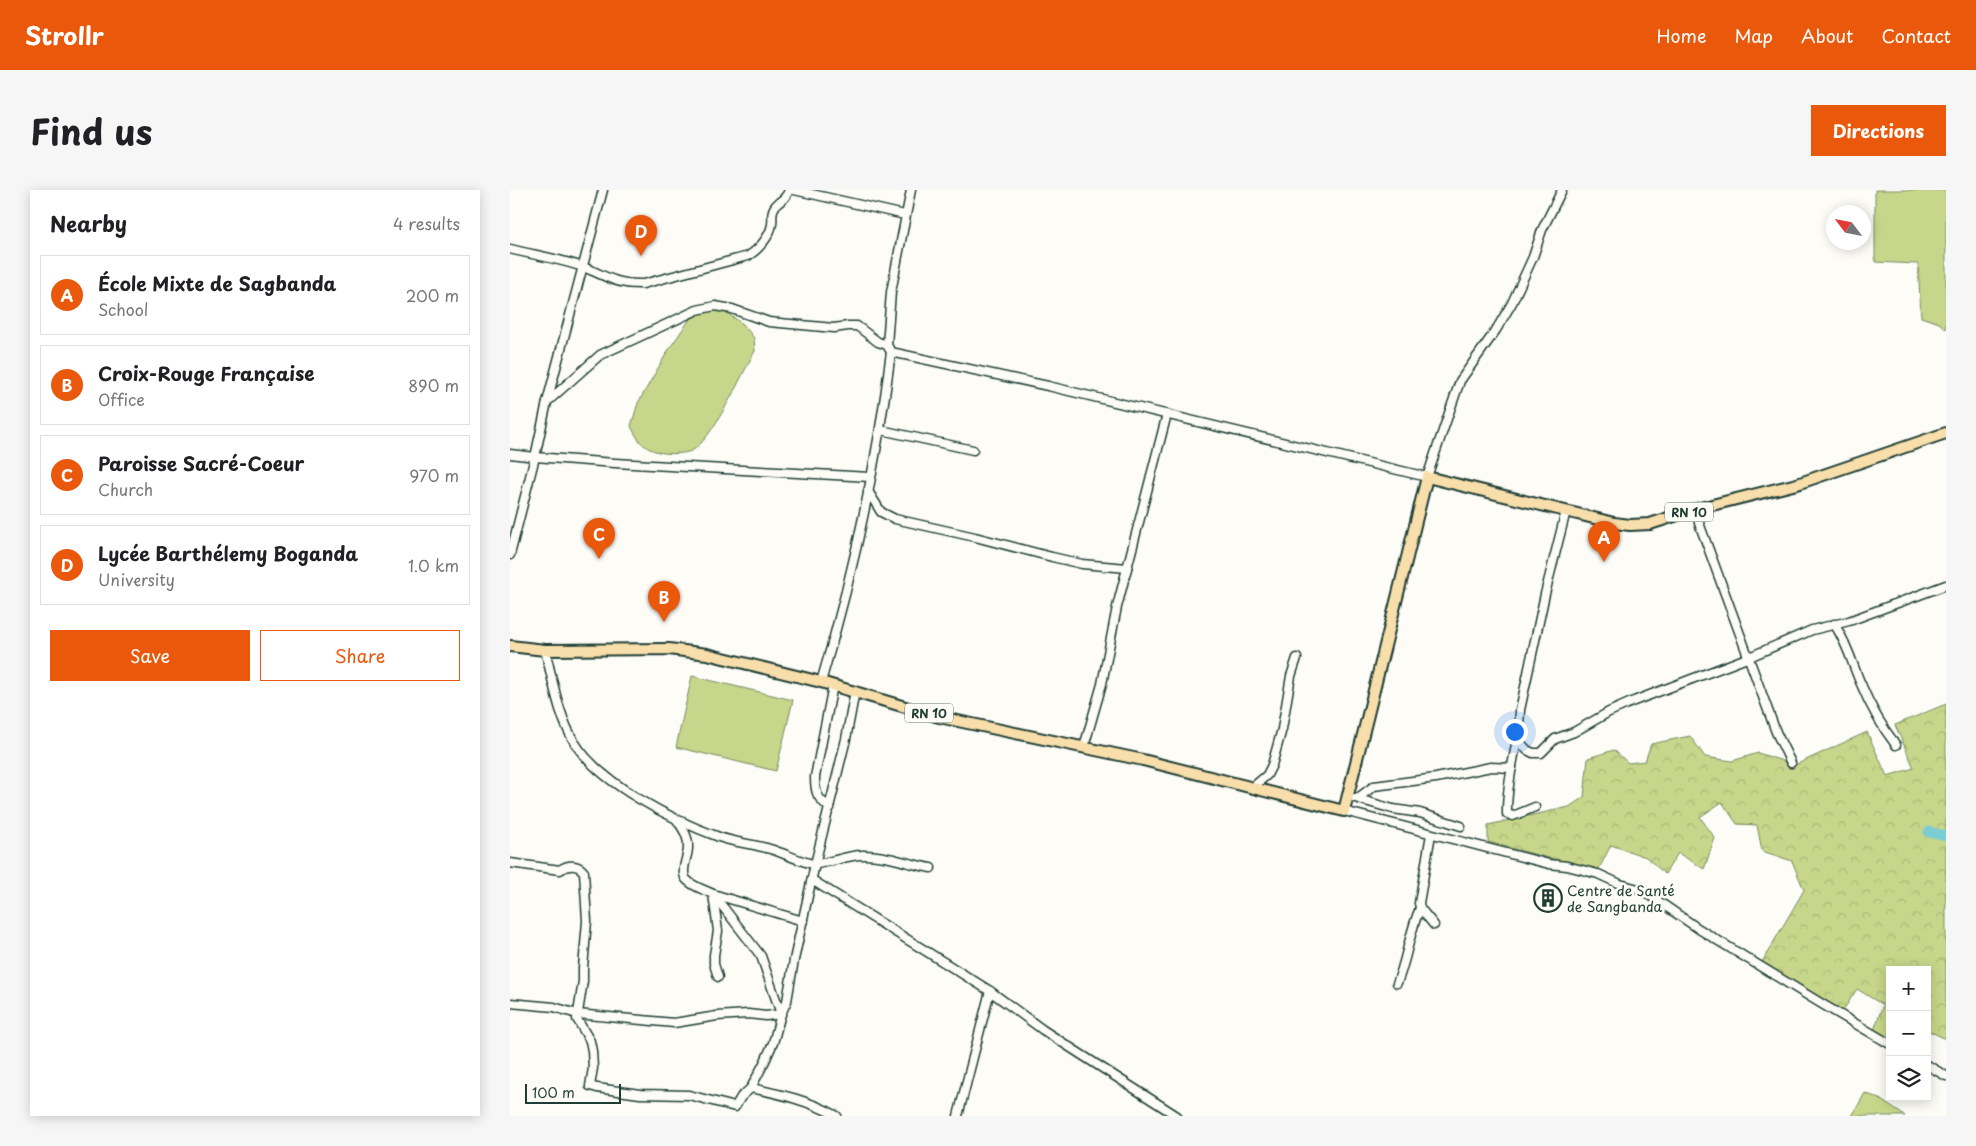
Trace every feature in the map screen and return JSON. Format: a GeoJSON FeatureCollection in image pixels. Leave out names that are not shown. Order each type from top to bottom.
{"type":"FeatureCollection","features":[{"type":"Feature","properties":{"kind":"main road","name":"RN 10"},"geometry":{"type":"LineString","coordinates":[[1427,477],[1614,523],[1630,525],[1650,524],[1696,509],[1797,484],[1946,433]]}},
{"type":"Feature","properties":{"kind":"main road"},"geometry":{"type":"LineString","coordinates":[[1344,811],[1353,797],[1427,477]]}},
{"type":"Feature","properties":{"kind":"main road","name":"RN 10"},"geometry":{"type":"LineString","coordinates":[[510,646],[544,650],[669,649],[748,662],[939,716],[1084,747],[1254,787],[1344,811]]}},
{"type":"Feature","properties":{"kind":"street"},"geometry":{"type":"LineString","coordinates":[[510,555],[547,402],[603,190]]}},
{"type":"Feature","properties":{"kind":"street"},"geometry":{"type":"LineString","coordinates":[[510,250],[582,267],[618,283],[636,284],[727,263],[757,251],[771,227],[774,209],[786,197],[789,190]]}},
{"type":"Feature","properties":{"kind":"street"},"geometry":{"type":"LineString","coordinates":[[794,190],[905,215]]}},
{"type":"Feature","properties":{"kind":"street"},"geometry":{"type":"LineString","coordinates":[[821,682],[840,619],[881,430],[889,349],[891,292],[911,190]]}},
{"type":"Feature","properties":{"kind":"street"},"geometry":{"type":"LineString","coordinates":[[547,402],[600,354],[697,310],[715,306],[732,308],[770,322],[834,328],[857,326],[889,349],[1427,477],[1460,380],[1496,330],[1512,303],[1526,274],[1542,230],[1562,190]]}},
{"type":"Feature","properties":{"kind":"street"},"geometry":{"type":"LineString","coordinates":[[1084,747],[1102,684],[1116,607],[1167,414]]}},
{"type":"Feature","properties":{"kind":"street"},"geometry":{"type":"LineString","coordinates":[[881,430],[974,450]]}},
{"type":"Feature","properties":{"kind":"street"},"geometry":{"type":"LineString","coordinates":[[510,454],[870,478]]}},
{"type":"Feature","properties":{"kind":"street"},"geometry":{"type":"LineString","coordinates":[[868,491],[881,512],[896,519],[1082,564],[1127,568]]}},
{"type":"Feature","properties":{"kind":"street"},"geometry":{"type":"LineString","coordinates":[[1696,509],[1698,523],[1747,658],[1776,732],[1791,763]]}},
{"type":"Feature","properties":{"kind":"street"},"geometry":{"type":"LineString","coordinates":[[1535,807],[1513,816],[1507,814],[1523,695],[1566,511]]}},
{"type":"Feature","properties":{"kind":"street"},"geometry":{"type":"LineString","coordinates":[[1517,738],[1527,750],[1533,753],[1541,753],[1555,740],[1574,732],[1609,712],[1747,658],[1812,630],[1908,600],[1946,585]]}},
{"type":"Feature","properties":{"kind":"street"},"geometry":{"type":"LineString","coordinates":[[1834,624],[1847,646],[1862,685],[1878,717],[1896,746]]}},
{"type":"Feature","properties":{"kind":"street"},"geometry":{"type":"LineString","coordinates":[[544,650],[567,728],[584,755],[606,776],[637,797],[677,820],[719,837],[758,846],[815,864],[861,854],[880,856],[931,868]]}},
{"type":"Feature","properties":{"kind":"street"},"geometry":{"type":"LineString","coordinates":[[1254,787],[1267,775],[1272,765],[1282,729],[1291,676],[1297,658]]}},
{"type":"Feature","properties":{"kind":"street"},"geometry":{"type":"LineString","coordinates":[[830,808],[820,800],[815,792],[815,777],[833,685]]}},
{"type":"Feature","properties":{"kind":"street"},"geometry":{"type":"LineString","coordinates":[[510,863],[560,870],[571,865],[581,868],[584,872],[587,921],[583,968],[584,981],[577,1014],[579,1025],[590,1041],[592,1051],[594,1068],[590,1086],[640,1094],[689,1095],[735,1107],[741,1097],[751,1088],[773,1043],[781,1014],[787,1002],[794,960],[815,864],[846,739],[855,691]]}},
{"type":"Feature","properties":{"kind":"street"},"geometry":{"type":"LineString","coordinates":[[1353,797],[1374,786],[1436,778],[1491,767],[1512,768]]}},
{"type":"Feature","properties":{"kind":"street"},"geometry":{"type":"LineString","coordinates":[[1353,797],[1461,826]]}},
{"type":"Feature","properties":{"kind":"street"},"geometry":{"type":"LineString","coordinates":[[1344,811],[1549,864],[1567,866],[1598,874],[1620,884],[1642,890],[1699,928],[1886,1042]]}},
{"type":"Feature","properties":{"kind":"street"},"geometry":{"type":"LineString","coordinates":[[677,820],[686,834],[688,847],[684,874],[685,878],[691,883],[713,894],[803,920]]}},
{"type":"Feature","properties":{"kind":"street"},"geometry":{"type":"LineString","coordinates":[[1397,983],[1402,972],[1413,927],[1420,908],[1419,897],[1431,834]]}},
{"type":"Feature","properties":{"kind":"street"},"geometry":{"type":"LineString","coordinates":[[812,880],[990,991],[1042,1030],[1177,1116]]}},
{"type":"Feature","properties":{"kind":"street"},"geometry":{"type":"LineString","coordinates":[[713,894],[718,931],[714,964],[718,977]]}},
{"type":"Feature","properties":{"kind":"street"},"geometry":{"type":"LineString","coordinates":[[713,894],[761,956],[781,1014]]}},
{"type":"Feature","properties":{"kind":"street"},"geometry":{"type":"LineString","coordinates":[[1420,908],[1434,925]]}},
{"type":"Feature","properties":{"kind":"street"},"geometry":{"type":"LineString","coordinates":[[958,1116],[990,991]]}},
{"type":"Feature","properties":{"kind":"street"},"geometry":{"type":"LineString","coordinates":[[510,1003],[554,1007],[577,1014],[674,1023],[717,1016],[748,1014],[766,1016],[781,1014]]}},
{"type":"Feature","properties":{"kind":"street"},"geometry":{"type":"LineString","coordinates":[[1931,1067],[1946,1076]]}},
{"type":"Feature","properties":{"kind":"street"},"geometry":{"type":"LineString","coordinates":[[751,1088],[795,1099],[822,1108],[836,1116]]}},
{"type":"Feature","properties":{"kind":"green space"},"geometry":{"type":"Polygon","coordinates":[[[1875,190],[1946,190],[1946,329],[1939,323],[1921,317],[1918,264],[1875,262],[1875,190]]]}},
{"type":"Feature","properties":{"kind":"green space"},"geometry":{"type":"Polygon","coordinates":[[[711,309],[724,311],[743,324],[754,338],[755,351],[717,421],[699,445],[691,451],[674,454],[647,448],[637,437],[631,426],[638,403],[669,349],[690,319],[711,309]]]}},
{"type":"Feature","properties":{"kind":"green space"},"geometry":{"type":"Polygon","coordinates":[[[692,676],[793,700],[776,771],[676,747],[692,676]]]}},
{"type":"Feature","properties":{"kind":"green space"},"geometry":{"type":"Polygon","coordinates":[[[1946,704],[1946,1039],[1931,1032],[1931,966],[1886,966],[1886,1038],[1874,1030],[1883,1005],[1857,989],[1842,1012],[1762,962],[1804,890],[1792,861],[1762,851],[1757,825],[1737,824],[1722,802],[1700,817],[1715,838],[1704,869],[1678,853],[1665,874],[1646,857],[1611,845],[1598,871],[1488,842],[1488,825],[1569,807],[1584,797],[1588,758],[1614,750],[1628,763],[1645,761],[1651,744],[1690,736],[1705,757],[1732,761],[1758,753],[1795,765],[1867,732],[1887,776],[1914,768],[1895,725],[1946,704]]]}},
{"type":"Feature","properties":{"kind":"green space"},"geometry":{"type":"Polygon","coordinates":[[[1865,1093],[1878,1098],[1905,1116],[1852,1116],[1865,1093]]]}},
{"type":"Feature","properties":{"kind":"waterway"},"geometry":{"type":"LineString","coordinates":[[1929,832],[1946,836]]}},
{"type":"Feature","properties":{"kind":"place","name":"Lycée Barthélemy Boganda"},"geometry":{"type":"Point","coordinates":[641,256]}},
{"type":"Feature","properties":{"kind":"place","name":"Paroisse Sacré-Coeur"},"geometry":{"type":"Point","coordinates":[599,559]}},
{"type":"Feature","properties":{"kind":"place","name":"École Mixte de Sagbanda"},"geometry":{"type":"Point","coordinates":[1604,562]}},
{"type":"Feature","properties":{"kind":"place","name":"Croix-Rouge Française"},"geometry":{"type":"Point","coordinates":[664,622]}},
{"type":"Feature","properties":{"kind":"place","name":"Centre de Santé de Sangbanda"},"geometry":{"type":"Point","coordinates":[1548,898]}}]}
